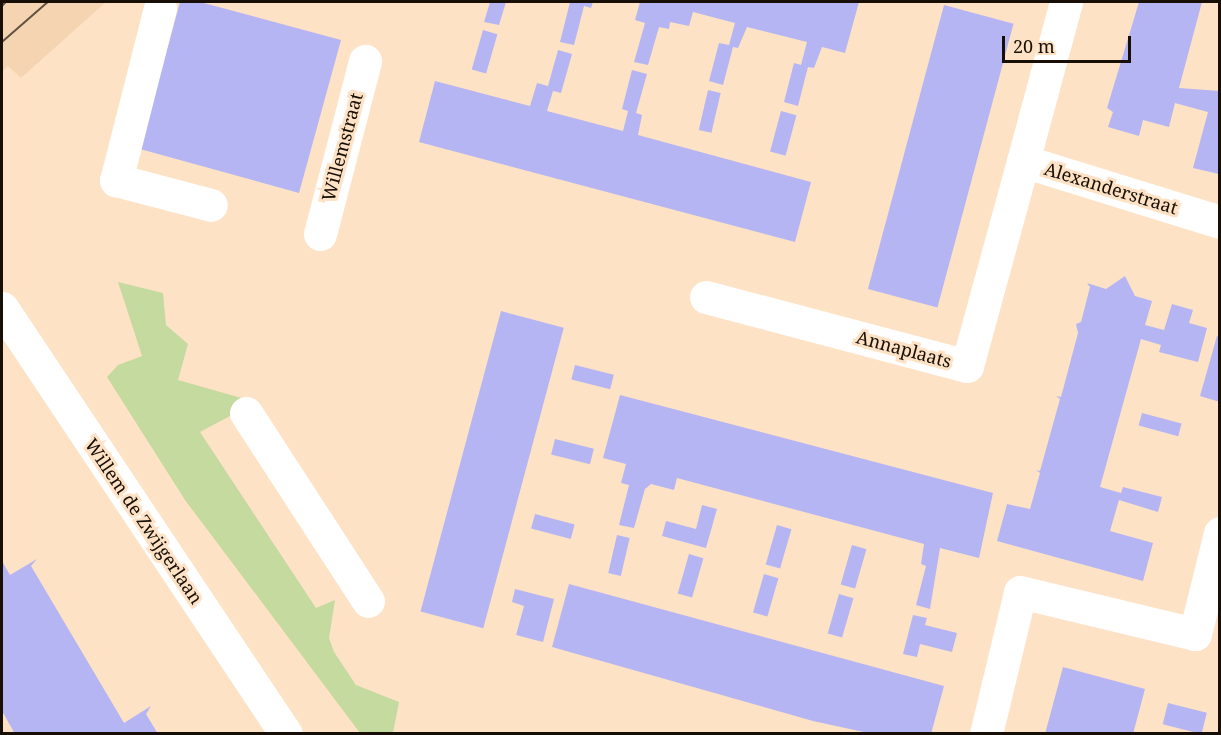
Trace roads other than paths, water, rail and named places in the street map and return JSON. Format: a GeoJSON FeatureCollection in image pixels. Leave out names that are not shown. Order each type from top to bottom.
{"type":"FeatureCollection","features":[{"type":"Feature","properties":{"kind":"street","name":"Alexanderstraat"},"geometry":{"type":"LineString","coordinates":[[1066,2],[1023,161],[1220,222]]}},
{"type":"Feature","properties":{"kind":"street"},"geometry":{"type":"LineString","coordinates":[[160,8],[116,180],[211,205]]}},
{"type":"Feature","properties":{"kind":"street","name":"Willemstraat"},"geometry":{"type":"LineString","coordinates":[[320,234],[365,61]]}},
{"type":"Feature","properties":{"kind":"street","name":"Annaplaats"},"geometry":{"type":"LineString","coordinates":[[706,297],[967,366],[1023,161]]}},
{"type":"Feature","properties":{"kind":"street","name":"Willem de Zwijgerlaan"},"geometry":{"type":"LineString","coordinates":[[2,308],[286,734]]}},
{"type":"Feature","properties":{"kind":"street"},"geometry":{"type":"LineString","coordinates":[[246,413],[368,601]]}},
{"type":"Feature","properties":{"kind":"street"},"geometry":{"type":"LineString","coordinates":[[986,734],[1020,592],[1195,634],[1220,533]]}},
{"type":"Feature","properties":{"kind":"tram line"},"geometry":{"type":"LineString","coordinates":[[2,6],[6,2]]}},
{"type":"Feature","properties":{"kind":"tram line"},"geometry":{"type":"LineString","coordinates":[[2,42],[48,2]]}}]}
